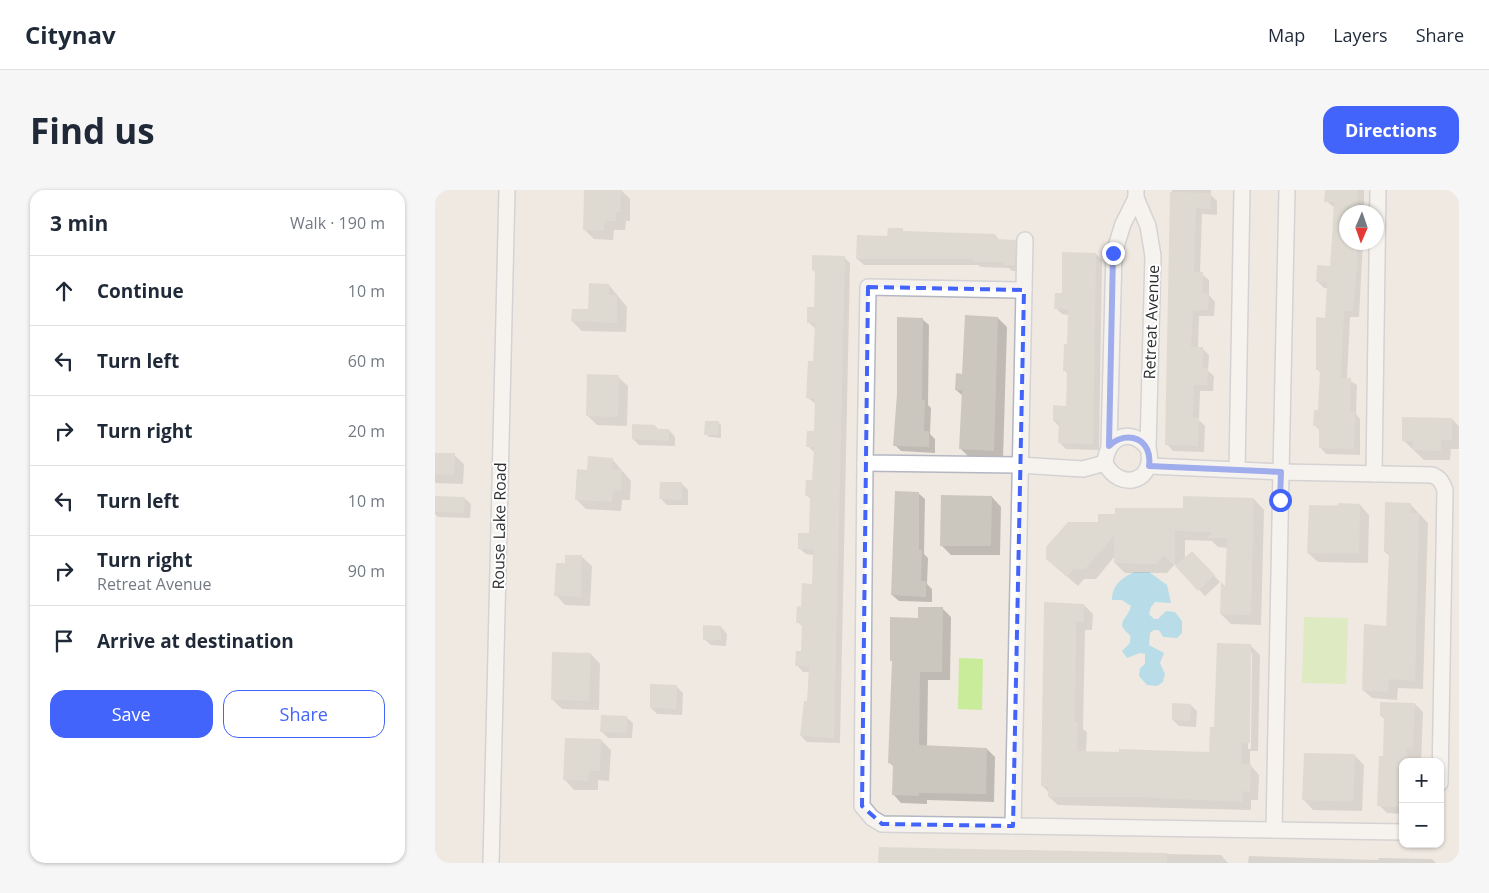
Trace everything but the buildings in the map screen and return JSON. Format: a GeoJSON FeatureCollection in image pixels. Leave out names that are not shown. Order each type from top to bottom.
{"type":"FeatureCollection","features":[{"type":"Feature","properties":{"kind":"street","name":"Rouse Lake Road"},"geometry":{"type":"LineString","coordinates":[[491,863],[507,190]]}},
{"type":"Feature","properties":{"kind":"street"},"geometry":{"type":"LineString","coordinates":[[1237,470],[1242,190]]}},
{"type":"Feature","properties":{"kind":"street"},"geometry":{"type":"LineString","coordinates":[[1274,830],[1287,190]]}},
{"type":"Feature","properties":{"kind":"street"},"geometry":{"type":"LineString","coordinates":[[1373,474],[1378,190]]}},
{"type":"Feature","properties":{"kind":"street","name":"Retreat Avenue"},"geometry":{"type":"LineString","coordinates":[[1109,446],[1113,253],[1136,194]]}},
{"type":"Feature","properties":{"kind":"street","name":"Retreat Avenue"},"geometry":{"type":"LineString","coordinates":[[1136,194],[1148,226],[1153,256],[1148,448]]}},
{"type":"Feature","properties":{"kind":"street"},"geometry":{"type":"LineString","coordinates":[[1013,826],[1025,240]]}},
{"type":"Feature","properties":{"kind":"street"},"geometry":{"type":"LineString","coordinates":[[1023,290],[868,287],[862,806],[872,818],[882,824],[1399,832]]}},
{"type":"Feature","properties":{"kind":"street"},"geometry":{"type":"LineString","coordinates":[[1125,436],[1134,437],[1142,441],[1148,448],[1149,466],[1136,479],[1127,481],[1113,475],[1105,463],[1109,446],[1116,439],[1125,436]]}},
{"type":"Feature","properties":{"kind":"street"},"geometry":{"type":"LineString","coordinates":[[865,463],[1019,465],[1083,469],[1105,463]]}},
{"type":"Feature","properties":{"kind":"street"},"geometry":{"type":"LineString","coordinates":[[1149,466],[1281,472],[1431,475],[1439,478],[1445,490],[1440,758]]}},
{"type":"Feature","properties":{"kind":"highlighted area"},"geometry":{"type":"Polygon","coordinates":[[[868,287],[1024,290],[1013,826],[882,824],[862,806],[868,287]]]}},
{"type":"Feature","properties":{"kind":"green space"},"geometry":{"type":"Polygon","coordinates":[[[1304,617],[1348,618],[1346,684],[1302,683],[1304,617]]]}},
{"type":"Feature","properties":{"kind":"green space"},"geometry":{"type":"Polygon","coordinates":[[[959,658],[983,659],[982,710],[958,709],[959,658]]]}},
{"type":"Feature","properties":{"kind":"water"},"geometry":{"type":"Polygon","coordinates":[[[1134,572],[1149,572],[1167,585],[1171,603],[1155,602],[1149,614],[1154,619],[1158,619],[1166,611],[1175,612],[1182,621],[1182,633],[1177,638],[1163,637],[1159,630],[1154,630],[1150,633],[1149,645],[1164,653],[1160,663],[1165,674],[1163,682],[1157,686],[1147,685],[1139,676],[1140,668],[1145,664],[1145,654],[1140,653],[1127,658],[1122,651],[1130,641],[1130,635],[1125,631],[1122,624],[1131,606],[1122,600],[1112,600],[1112,595],[1116,586],[1134,572]]]}},
{"type":"Feature","properties":{"kind":"route"},"geometry":{"type":"LineString","coordinates":[[1113,253],[1109,446],[1116,439],[1125,436],[1134,437],[1142,441],[1148,448],[1149,466],[1281,472],[1280,500]]}}]}
